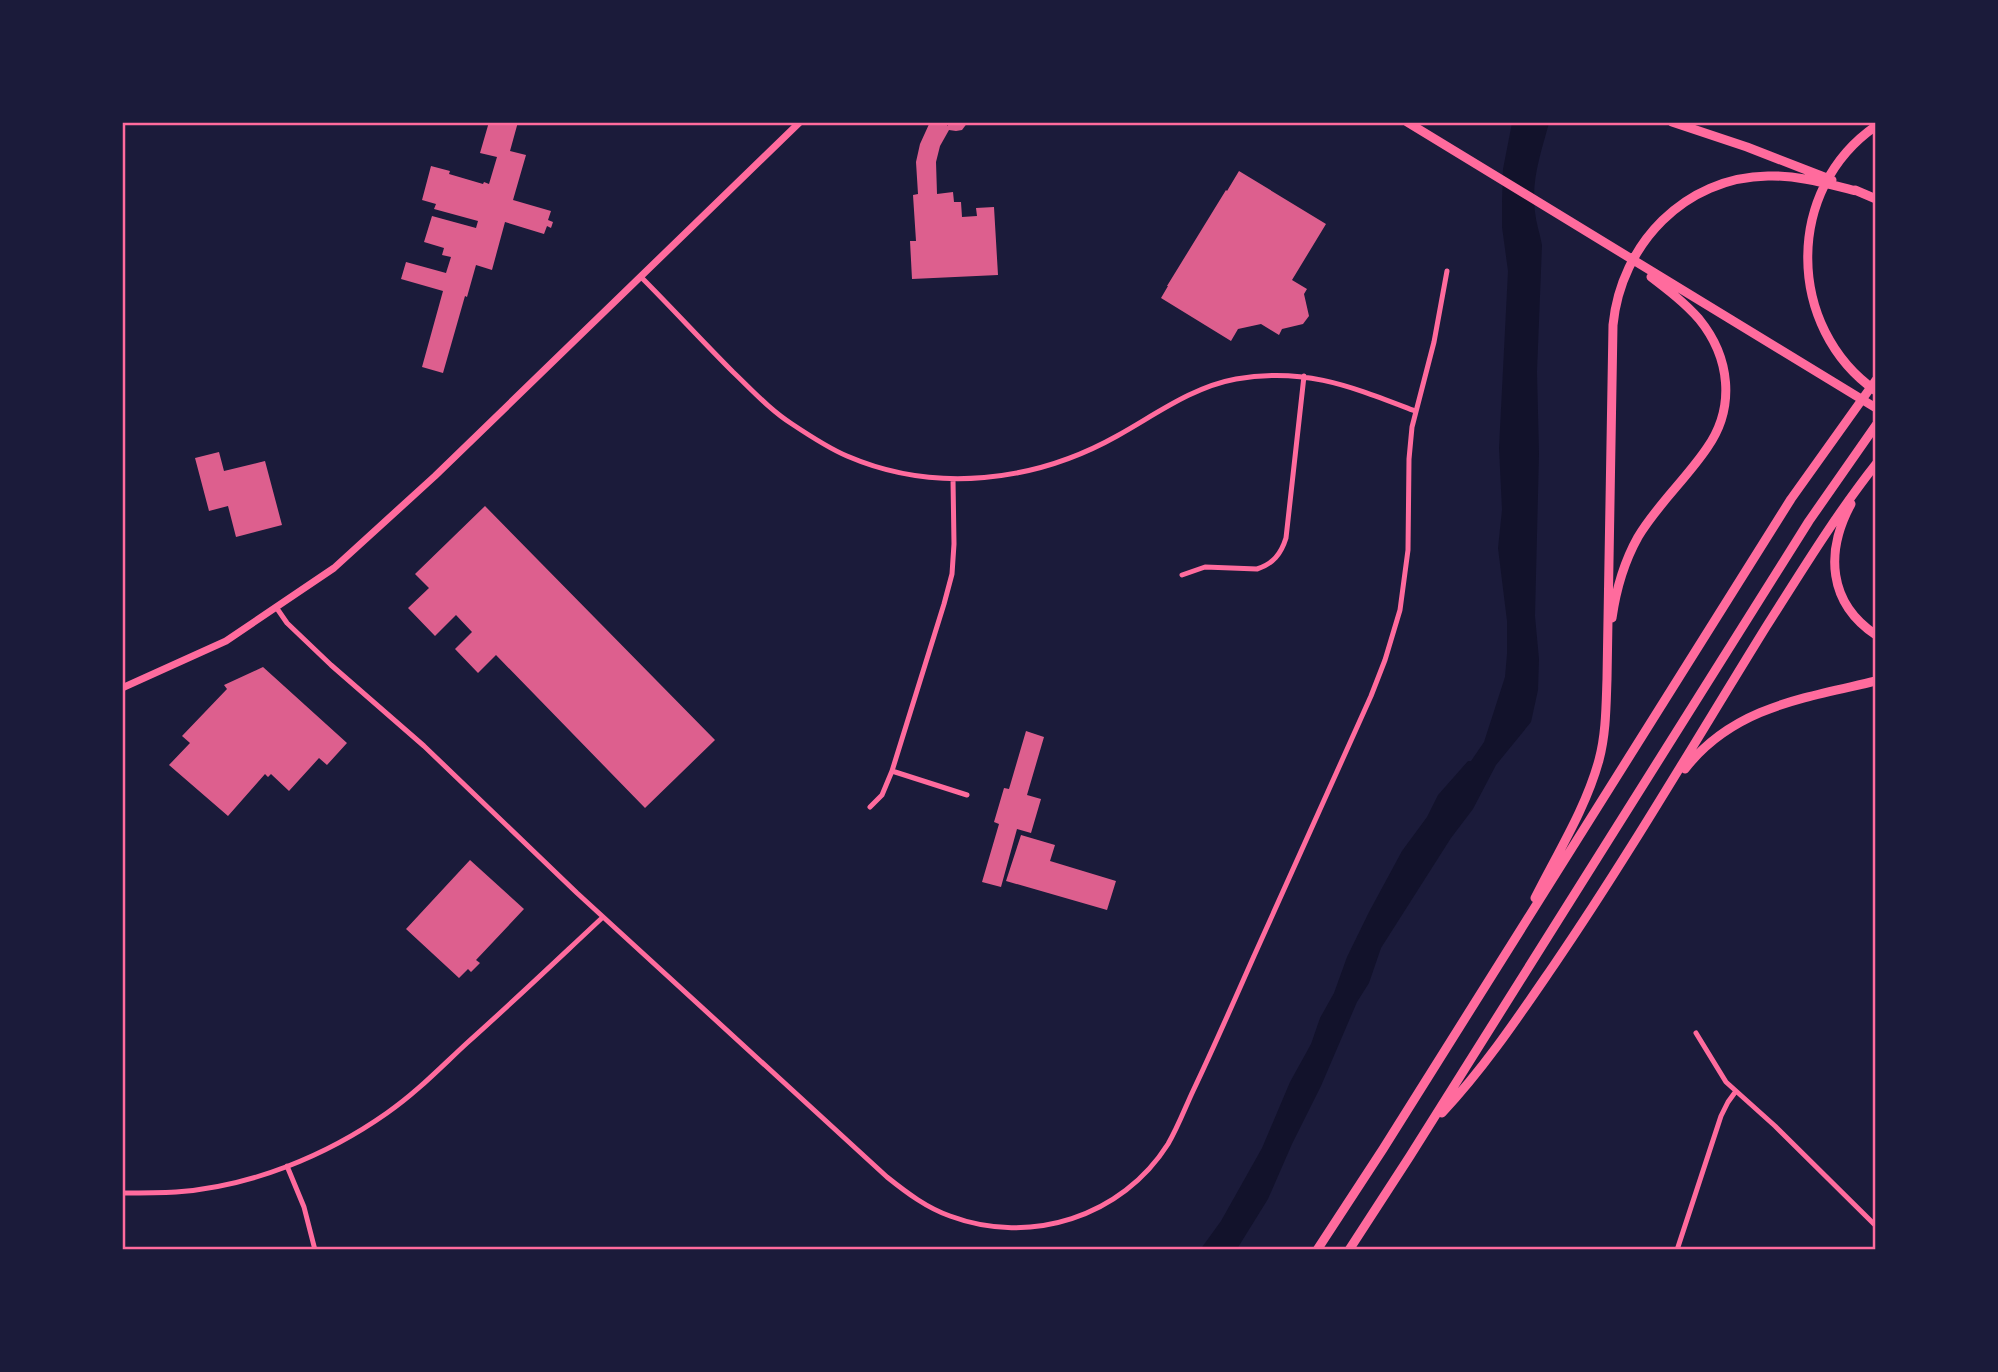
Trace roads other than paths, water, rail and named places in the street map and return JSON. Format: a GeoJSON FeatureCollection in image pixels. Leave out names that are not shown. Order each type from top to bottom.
{"type":"FeatureCollection","features":[{"type":"Feature","properties":{"kind":"highway"},"geometry":{"type":"LineString","coordinates":[[1672,122],[1731,141],[1809,175],[1875,199]]}},
{"type":"Feature","properties":{"kind":"highway"},"geometry":{"type":"LineString","coordinates":[[1409,124],[1615,249],[1651,274],[1875,408]]}},
{"type":"Feature","properties":{"kind":"highway"},"geometry":{"type":"LineString","coordinates":[[1875,126],[1852,146],[1830,175],[1816,207],[1809,241],[1809,278],[1817,316],[1831,345],[1849,369],[1875,391]]}},
{"type":"Feature","properties":{"kind":"highway"},"geometry":{"type":"LineString","coordinates":[[1511,946],[1592,782],[1604,731],[1614,325],[1617,300],[1625,276],[1636,252],[1650,232],[1674,209],[1703,191],[1728,181],[1756,176],[1809,175]]}},
{"type":"Feature","properties":{"kind":"highway"},"geometry":{"type":"LineString","coordinates":[[1607,679],[1614,607],[1626,562],[1650,519],[1709,446],[1719,427],[1726,400],[1723,364],[1712,337],[1686,305],[1651,274]]}},
{"type":"Feature","properties":{"kind":"highway"},"geometry":{"type":"LineString","coordinates":[[1317,1250],[1378,1158],[1791,499],[1875,380]]}},
{"type":"Feature","properties":{"kind":"highway"},"geometry":{"type":"LineString","coordinates":[[1349,1250],[1809,522],[1875,425]]}},
{"type":"Feature","properties":{"kind":"highway"},"geometry":{"type":"LineString","coordinates":[[1427,1129],[1471,1082],[1500,1044],[1589,913],[1655,811],[1826,532],[1875,464]]}},
{"type":"Feature","properties":{"kind":"highway"},"geometry":{"type":"LineString","coordinates":[[1875,464],[1844,517],[1834,561],[1837,583],[1846,606],[1857,620],[1875,635]]}},
{"type":"Feature","properties":{"kind":"highway"},"geometry":{"type":"LineString","coordinates":[[1655,811],[1698,753],[1735,724],[1775,706],[1875,681]]}},
{"type":"Feature","properties":{"kind":"main road"},"geometry":{"type":"LineString","coordinates":[[122,688],[226,641],[318,580],[364,542],[800,122]]}},
{"type":"Feature","properties":{"kind":"street"},"geometry":{"type":"LineString","coordinates":[[276,607],[287,623],[339,673],[424,747],[603,917],[887,1177],[930,1207],[967,1222],[1022,1228],[1063,1222],[1112,1200],[1144,1174],[1168,1142],[1385,660],[1400,610],[1405,580],[1409,536],[1409,458],[1415,411],[1434,342],[1447,271]]}},
{"type":"Feature","properties":{"kind":"street"},"geometry":{"type":"LineString","coordinates":[[640,277],[747,386],[790,423],[839,452],[871,465],[915,475],[982,479],[1052,464],[1116,437],[1176,402],[1232,380],[1279,375],[1304,376],[1349,386],[1415,411]]}},
{"type":"Feature","properties":{"kind":"street"},"geometry":{"type":"LineString","coordinates":[[1182,575],[1205,567],[1257,569],[1277,557],[1286,538],[1304,376]]}},
{"type":"Feature","properties":{"kind":"street"},"geometry":{"type":"LineString","coordinates":[[870,807],[882,795],[892,771],[944,604],[954,544],[953,479]]}},
{"type":"Feature","properties":{"kind":"street"},"geometry":{"type":"LineString","coordinates":[[892,771],[967,795]]}},
{"type":"Feature","properties":{"kind":"street"},"geometry":{"type":"LineString","coordinates":[[122,1193],[177,1192],[247,1180],[342,1141],[372,1124],[407,1098],[603,917]]}},
{"type":"Feature","properties":{"kind":"street"},"geometry":{"type":"LineString","coordinates":[[1696,1033],[1726,1082],[1775,1126],[1875,1226]]}},
{"type":"Feature","properties":{"kind":"street"},"geometry":{"type":"LineString","coordinates":[[1677,1250],[1721,1116],[1736,1091]]}},
{"type":"Feature","properties":{"kind":"street"},"geometry":{"type":"LineString","coordinates":[[286,1166],[304,1207],[315,1250]]}}]}
